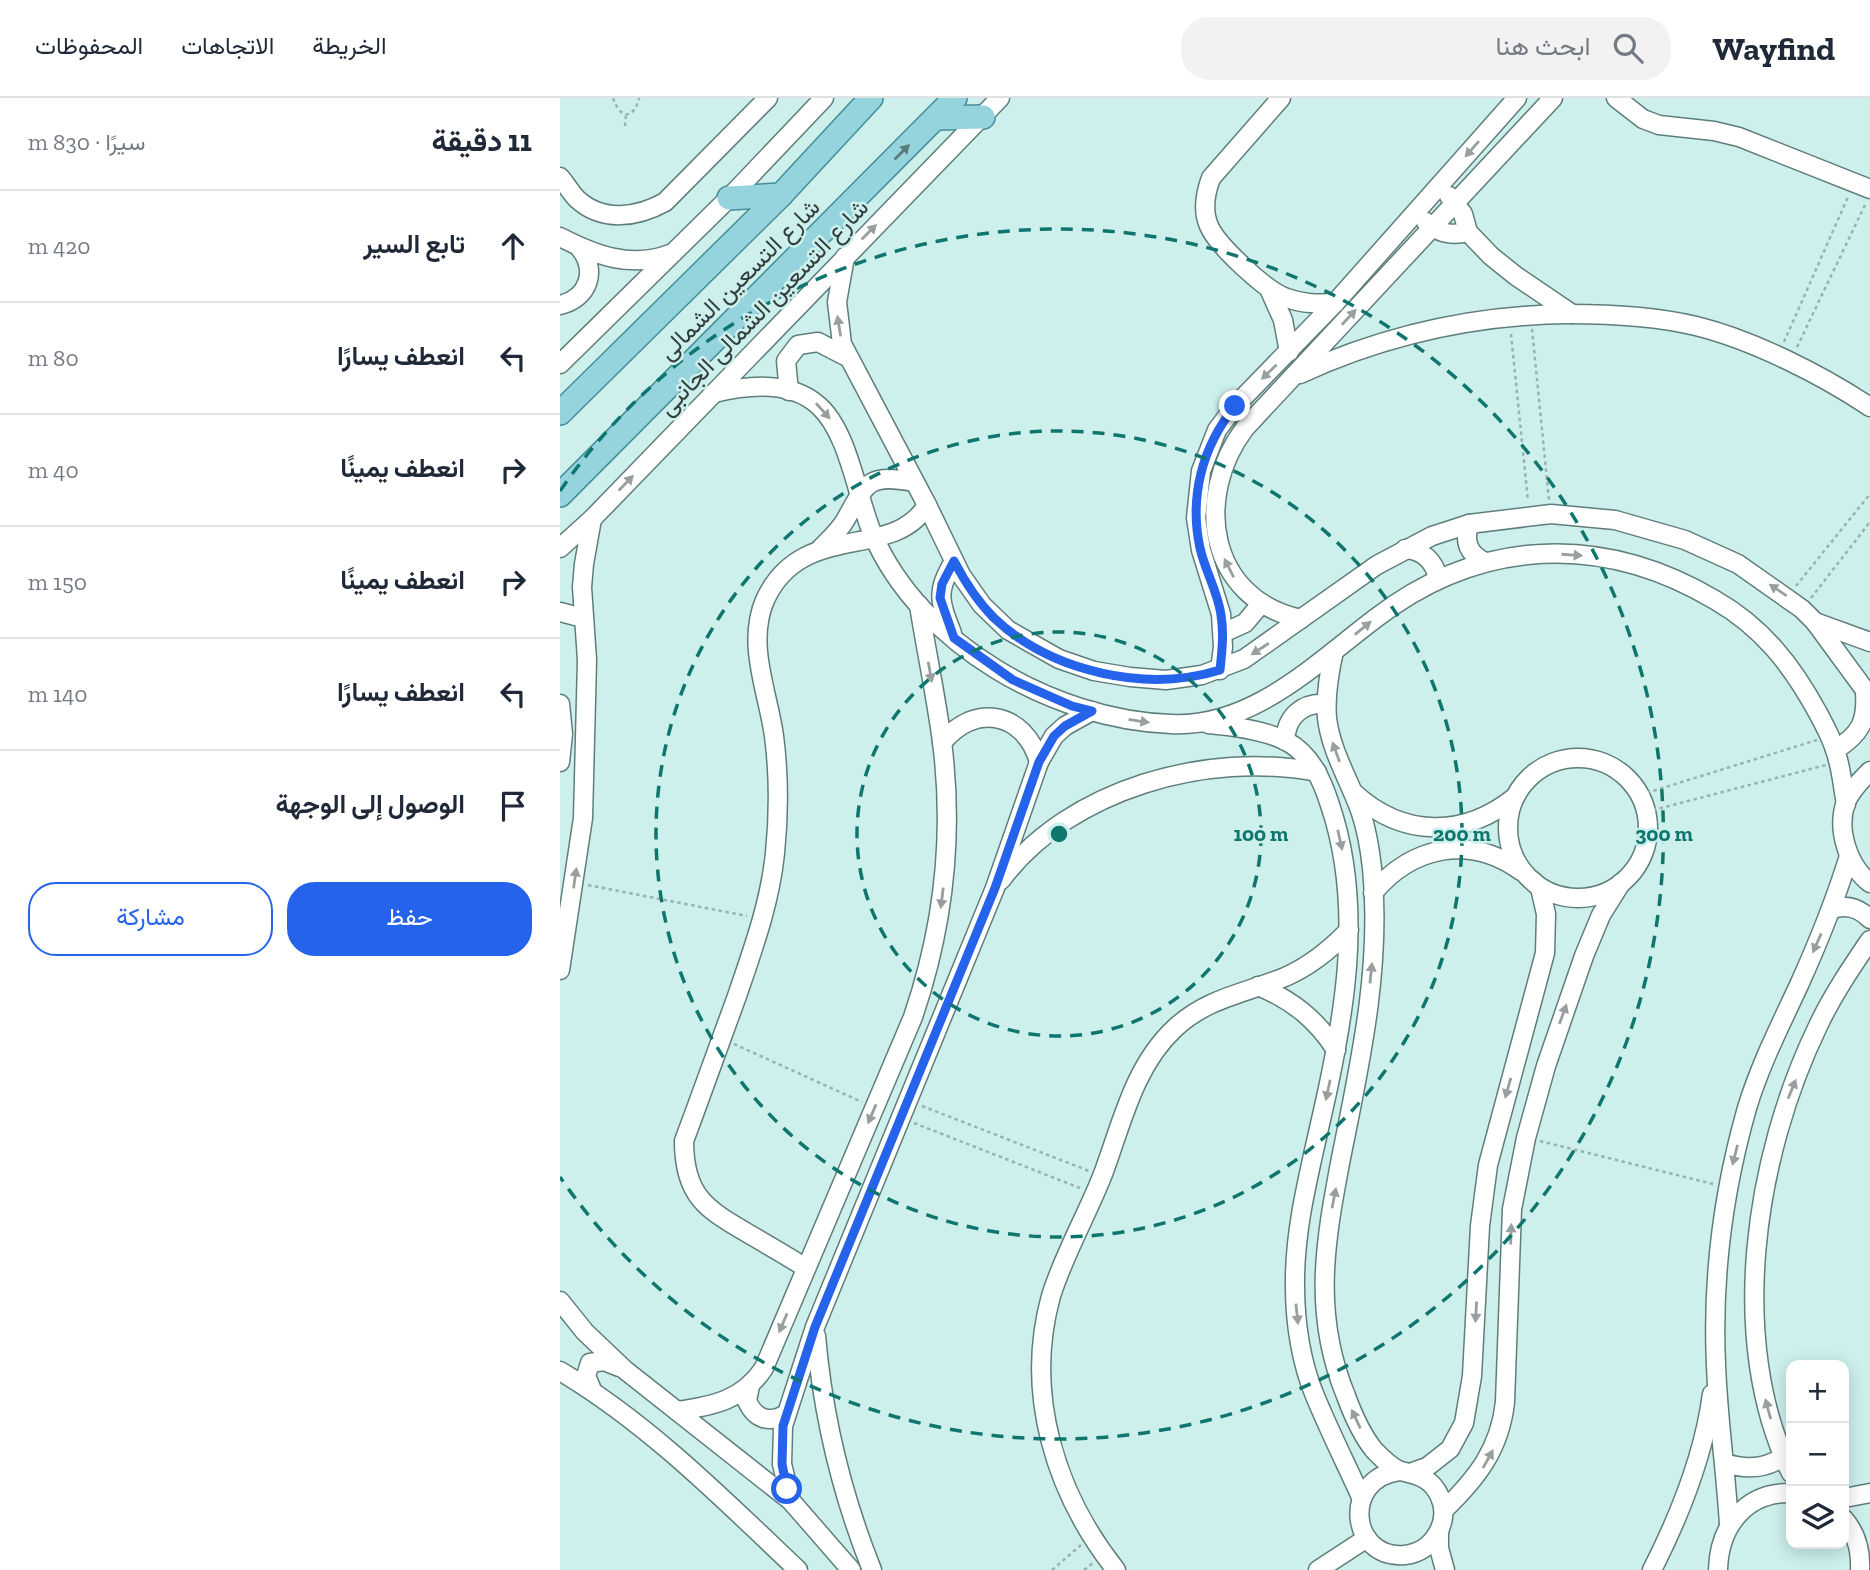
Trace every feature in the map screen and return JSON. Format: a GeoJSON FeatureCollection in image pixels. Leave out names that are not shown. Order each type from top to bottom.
{"type":"FeatureCollection","features":[{"type":"Feature","properties":{"kind":"main road","name":"شارع التسعين الشمالى"},"geometry":{"type":"LineString","coordinates":[[560,414],[781,195],[871,98]]}},
{"type":"Feature","properties":{"kind":"main road","name":"شارع التسعين الشمالى"},"geometry":{"type":"LineString","coordinates":[[560,495],[955,98]]}},
{"type":"Feature","properties":{"kind":"main road"},"geometry":{"type":"LineString","coordinates":[[937,118],[983,117]]}},
{"type":"Feature","properties":{"kind":"main road"},"geometry":{"type":"LineString","coordinates":[[729,198],[781,195]]}},
{"type":"Feature","properties":{"kind":"street"},"geometry":{"type":"LineString","coordinates":[[560,177],[578,200],[594,209],[612,215],[649,211],[665,202],[768,98]]}},
{"type":"Feature","properties":{"kind":"street"},"geometry":{"type":"LineString","coordinates":[[560,364],[729,198],[824,98]]}},
{"type":"Feature","properties":{"kind":"street","name":"شارع التسعين الشمالى الجانبى"},"geometry":{"type":"LineString","coordinates":[[560,548],[592,519],[1000,98]]}},
{"type":"Feature","properties":{"kind":"street"},"geometry":{"type":"LineString","coordinates":[[1281,98],[1210,178],[1204,209],[1208,225],[1216,239],[1270,291],[1283,320],[1289,352]]}},
{"type":"Feature","properties":{"kind":"street"},"geometry":{"type":"LineString","coordinates":[[1220,670],[1223,633],[1219,606],[1198,535],[1196,502],[1201,471],[1211,443],[1226,417],[1245,395],[1335,303],[1517,98]]}},
{"type":"Feature","properties":{"kind":"street"},"geometry":{"type":"LineString","coordinates":[[1301,619],[1261,604],[1240,586],[1224,560],[1216,530],[1215,498],[1222,468],[1235,440],[1552,98]]}},
{"type":"Feature","properties":{"kind":"street"},"geometry":{"type":"LineString","coordinates":[[1616,98],[1651,122],[1739,137],[1862,185]]}},
{"type":"Feature","properties":{"kind":"street"},"geometry":{"type":"LineString","coordinates":[[1437,189],[1456,203],[1463,214],[1468,232],[1516,276],[1572,314]]}},
{"type":"Feature","properties":{"kind":"street"},"geometry":{"type":"LineString","coordinates":[[1418,210],[1433,228],[1450,235],[1468,232]]}},
{"type":"Feature","properties":{"kind":"street"},"geometry":{"type":"LineString","coordinates":[[560,237],[598,255],[618,260],[658,258],[673,252]]}},
{"type":"Feature","properties":{"kind":"street"},"geometry":{"type":"LineString","coordinates":[[560,305],[572,302],[587,286],[589,265],[586,255],[579,247]]}},
{"type":"Feature","properties":{"kind":"street"},"geometry":{"type":"LineString","coordinates":[[845,257],[839,288],[838,317],[842,344],[928,505],[954,561],[971,590],[994,618],[1024,641],[1059,659],[1094,671],[1148,679],[1184,678],[1220,670],[1244,659],[1377,565],[1432,536],[1469,524],[1530,515],[1551,514],[1615,520],[1685,540],[1738,564],[1788,597],[1808,616],[1868,694],[1861,726],[1850,740],[1835,749]]}},
{"type":"Feature","properties":{"kind":"street"},"geometry":{"type":"LineString","coordinates":[[1270,291],[1302,302],[1335,303]]}},
{"type":"Feature","properties":{"kind":"street"},"geometry":{"type":"LineString","coordinates":[[1292,379],[1375,343],[1464,322],[1509,316],[1614,314],[1688,324],[1739,340],[1847,392],[1870,407]]}},
{"type":"Feature","properties":{"kind":"street"},"geometry":{"type":"LineString","coordinates":[[789,391],[786,360],[798,345],[818,342],[849,358]]}},
{"type":"Feature","properties":{"kind":"street"},"geometry":{"type":"LineString","coordinates":[[714,393],[756,386],[789,391],[812,400],[831,420],[844,448],[874,537],[919,605],[954,638],[1013,680],[1072,706],[1092,711],[1158,723],[1198,723],[1242,729],[1285,741],[1307,758],[1317,772],[1337,823],[1343,850],[1349,930],[1336,1050],[1300,1221],[1295,1288],[1300,1341],[1314,1394],[1362,1497]]}},
{"type":"Feature","properties":{"kind":"street"},"geometry":{"type":"LineString","coordinates":[[806,1268],[712,1212],[697,1194],[687,1173],[684,1141],[764,920],[775,852],[778,784],[774,738],[758,653],[757,630],[765,601],[782,575],[821,548],[841,526],[858,495],[867,485],[882,479],[914,482]]}},
{"type":"Feature","properties":{"kind":"street"},"geometry":{"type":"LineString","coordinates":[[821,548],[892,533],[915,522],[928,505]]}},
{"type":"Feature","properties":{"kind":"street"},"geometry":{"type":"LineString","coordinates":[[560,969],[583,818],[587,660],[583,618],[584,564],[592,519]]}},
{"type":"Feature","properties":{"kind":"street"},"geometry":{"type":"LineString","coordinates":[[1469,524],[1467,544],[1473,555],[1483,561]]}},
{"type":"Feature","properties":{"kind":"street"},"geometry":{"type":"LineString","coordinates":[[1405,549],[1425,555],[1434,565],[1438,578]]}},
{"type":"Feature","properties":{"kind":"street"},"geometry":{"type":"LineString","coordinates":[[1198,723],[1260,703],[1334,651],[1379,615],[1438,578],[1483,561],[1528,554],[1575,555],[1622,562],[1688,585],[1746,620],[1777,649],[1800,680],[1835,749],[1846,804],[1843,830],[1849,856],[1870,883]]}},
{"type":"Feature","properties":{"kind":"street"},"geometry":{"type":"LineString","coordinates":[[954,561],[942,584],[940,598],[954,638]]}},
{"type":"Feature","properties":{"kind":"street"},"geometry":{"type":"LineString","coordinates":[[1223,633],[1245,624],[1261,604]]}},
{"type":"Feature","properties":{"kind":"street"},"geometry":{"type":"LineString","coordinates":[[677,1411],[716,1405],[729,1400],[750,1386],[764,1368],[913,1017],[935,938],[944,883],[947,827],[942,743],[919,605]]}},
{"type":"Feature","properties":{"kind":"street"},"geometry":{"type":"LineString","coordinates":[[560,612],[583,618]]}},
{"type":"Feature","properties":{"kind":"street"},"geometry":{"type":"LineString","coordinates":[[1808,616],[1870,642]]}},
{"type":"Feature","properties":{"kind":"street"},"geometry":{"type":"LineString","coordinates":[[1334,651],[1326,704],[1333,744],[1366,832],[1372,873],[1374,940],[1366,1017],[1327,1231],[1323,1281],[1325,1315],[1334,1362],[1353,1413],[1369,1443],[1377,1453],[1432,1483],[1440,1496],[1444,1510],[1439,1548],[1445,1570]]}},
{"type":"Feature","properties":{"kind":"street"},"geometry":{"type":"LineString","coordinates":[[560,704],[563,734],[560,762]]}},
{"type":"Feature","properties":{"kind":"street"},"geometry":{"type":"LineString","coordinates":[[1285,741],[1289,723],[1300,709],[1308,705],[1326,704]]}},
{"type":"Feature","properties":{"kind":"street"},"geometry":{"type":"LineString","coordinates":[[791,1501],[782,1464],[781,1439],[786,1414],[815,1327],[995,888],[1039,762],[1045,749],[1060,731],[1078,717],[1092,711]]}},
{"type":"Feature","properties":{"kind":"street"},"geometry":{"type":"LineString","coordinates":[[942,743],[963,723],[990,717],[1017,726],[1028,736],[1039,762]]}},
{"type":"Feature","properties":{"kind":"street"},"geometry":{"type":"LineString","coordinates":[[1352,791],[1388,817],[1432,827],[1447,827],[1491,814],[1515,797],[1541,769],[1552,763],[1577,758],[1602,762],[1613,768],[1633,784],[1646,812],[1648,835],[1642,857],[1621,883],[1601,915],[1584,956],[1546,1066],[1526,1138],[1512,1209],[1505,1402],[1501,1425],[1494,1448],[1482,1469],[1444,1510]]}},
{"type":"Feature","properties":{"kind":"street"},"geometry":{"type":"LineString","coordinates":[[995,888],[1022,857],[1063,824],[1108,798],[1147,782],[1188,771],[1230,766],[1272,765],[1317,772]]}},
{"type":"Feature","properties":{"kind":"street"},"geometry":{"type":"LineString","coordinates":[[1846,804],[1870,771]]}},
{"type":"Feature","properties":{"kind":"street"},"geometry":{"type":"LineString","coordinates":[[1412,1570],[1391,1554],[1377,1548],[1367,1538],[1359,1518],[1362,1497],[1374,1480],[1385,1473],[1406,1471],[1433,1463],[1450,1448],[1464,1423],[1472,1376],[1480,1226],[1488,1165],[1545,953],[1546,914],[1540,888],[1529,878],[1511,850],[1508,837],[1508,823],[1515,797]]}},
{"type":"Feature","properties":{"kind":"street"},"geometry":{"type":"LineString","coordinates":[[1373,893],[1397,869],[1412,860],[1445,850],[1471,850],[1496,856],[1546,890],[1560,896],[1592,897],[1621,883]]}},
{"type":"Feature","properties":{"kind":"street"},"geometry":{"type":"LineString","coordinates":[[1652,1570],[1679,1512],[1709,1412],[1716,1366],[1719,1243],[1727,1188],[1747,1107],[1766,1055],[1832,909],[1849,856]]}},
{"type":"Feature","properties":{"kind":"street"},"geometry":{"type":"LineString","coordinates":[[1832,909],[1850,907],[1870,919]]}},
{"type":"Feature","properties":{"kind":"street"},"geometry":{"type":"LineString","coordinates":[[1116,1570],[1076,1508],[1050,1441],[1043,1406],[1041,1368],[1044,1330],[1052,1293],[1101,1177],[1141,1070],[1158,1046],[1179,1025],[1202,1008],[1301,969],[1327,952],[1349,930]]}},
{"type":"Feature","properties":{"kind":"street"},"geometry":{"type":"LineString","coordinates":[[1786,1462],[1765,1396],[1758,1362],[1755,1315],[1756,1251],[1768,1174],[1787,1103],[1817,1027],[1845,975],[1870,940]]}},
{"type":"Feature","properties":{"kind":"street"},"geometry":{"type":"LineString","coordinates":[[1258,986],[1297,1006],[1319,1026],[1336,1050]]}},
{"type":"Feature","properties":{"kind":"street"},"geometry":{"type":"LineString","coordinates":[[560,1301],[585,1332],[625,1370],[791,1501],[851,1570]]}},
{"type":"Feature","properties":{"kind":"street"},"geometry":{"type":"LineString","coordinates":[[815,1327],[822,1389],[834,1450],[850,1510],[873,1570]]}},
{"type":"Feature","properties":{"kind":"street"},"geometry":{"type":"LineString","coordinates":[[592,1390],[586,1371],[594,1361],[604,1361],[625,1370]]}},
{"type":"Feature","properties":{"kind":"street"},"geometry":{"type":"LineString","coordinates":[[1716,1366],[1729,1525]]}},
{"type":"Feature","properties":{"kind":"street"},"geometry":{"type":"LineString","coordinates":[[560,1371],[592,1390],[651,1434],[798,1570]]}},
{"type":"Feature","properties":{"kind":"street"},"geometry":{"type":"LineString","coordinates":[[750,1386],[747,1401],[756,1415],[771,1420],[786,1414]]}},
{"type":"Feature","properties":{"kind":"street"},"geometry":{"type":"LineString","coordinates":[[1344,1459],[1360,1458],[1365,1454],[1369,1443]]}},
{"type":"Feature","properties":{"kind":"street"},"geometry":{"type":"LineString","coordinates":[[1726,1463],[1752,1468],[1786,1465]]}},
{"type":"Feature","properties":{"kind":"street"},"geometry":{"type":"LineString","coordinates":[[1707,1570],[1729,1525],[1743,1509],[1761,1499],[1786,1493]]}},
{"type":"Feature","properties":{"kind":"street"},"geometry":{"type":"LineString","coordinates":[[1849,1497],[1870,1493]]}},
{"type":"Feature","properties":{"kind":"street"},"geometry":{"type":"LineString","coordinates":[[1849,1526],[1863,1558]]}},
{"type":"Feature","properties":{"kind":"street"},"geometry":{"type":"LineString","coordinates":[[1391,1554],[1405,1555],[1419,1551],[1431,1543],[1439,1532]]}},
{"type":"Feature","properties":{"kind":"street"},"geometry":{"type":"LineString","coordinates":[[1318,1570],[1367,1538]]}},
{"type":"Feature","properties":{"kind":"street"},"geometry":{"type":"LineString","coordinates":[[1718,1550],[1718,1570]]}},
{"type":"Feature","properties":{"kind":"path"},"geometry":{"type":"LineString","coordinates":[[613,98],[619,111],[626,114],[636,109],[639,98]]}},
{"type":"Feature","properties":{"kind":"path"},"geometry":{"type":"LineString","coordinates":[[625,126],[626,114]]}},
{"type":"Feature","properties":{"kind":"path"},"geometry":{"type":"LineString","coordinates":[[1783,360],[1862,185]]}},
{"type":"Feature","properties":{"kind":"path"},"geometry":{"type":"LineString","coordinates":[[1783,360],[1870,194]]}},
{"type":"Feature","properties":{"kind":"path"},"geometry":{"type":"LineString","coordinates":[[1530,315],[1551,514]]}},
{"type":"Feature","properties":{"kind":"path"},"geometry":{"type":"LineString","coordinates":[[1509,316],[1530,515]]}},
{"type":"Feature","properties":{"kind":"path"},"geometry":{"type":"LineString","coordinates":[[1788,597],[1870,494]]}},
{"type":"Feature","properties":{"kind":"path"},"geometry":{"type":"LineString","coordinates":[[1808,616],[1870,522]]}},
{"type":"Feature","properties":{"kind":"path"},"geometry":{"type":"LineString","coordinates":[[1640,795],[1835,749]]}},
{"type":"Feature","properties":{"kind":"path"},"geometry":{"type":"LineString","coordinates":[[1646,812],[1835,749]]}},
{"type":"Feature","properties":{"kind":"path"},"geometry":{"type":"LineString","coordinates":[[575,883],[764,920]]}},
{"type":"Feature","properties":{"kind":"path"},"geometry":{"type":"LineString","coordinates":[[721,1039],[874,1107]]}},
{"type":"Feature","properties":{"kind":"path"},"geometry":{"type":"LineString","coordinates":[[908,1101],[1101,1177]]}},
{"type":"Feature","properties":{"kind":"path"},"geometry":{"type":"LineString","coordinates":[[901,1118],[1094,1194]]}},
{"type":"Feature","properties":{"kind":"path"},"geometry":{"type":"LineString","coordinates":[[1526,1138],[1727,1188]]}},
{"type":"Feature","properties":{"kind":"path"},"geometry":{"type":"LineString","coordinates":[[1052,1570],[1092,1536]]}},
{"type":"Feature","properties":{"kind":"route"},"geometry":{"type":"LineString","coordinates":[[787,1489],[782,1464],[783,1426],[815,1327],[995,888],[1039,762],[1054,736],[1078,717],[1092,711],[1072,706],[1013,680],[991,667],[954,638],[940,598],[942,584],[954,561],[982,605],[1008,630],[1059,659],[1094,671],[1166,680],[1220,670],[1223,646],[1221,614],[1201,550],[1196,502],[1205,457],[1217,430],[1235,406]]}}]}
